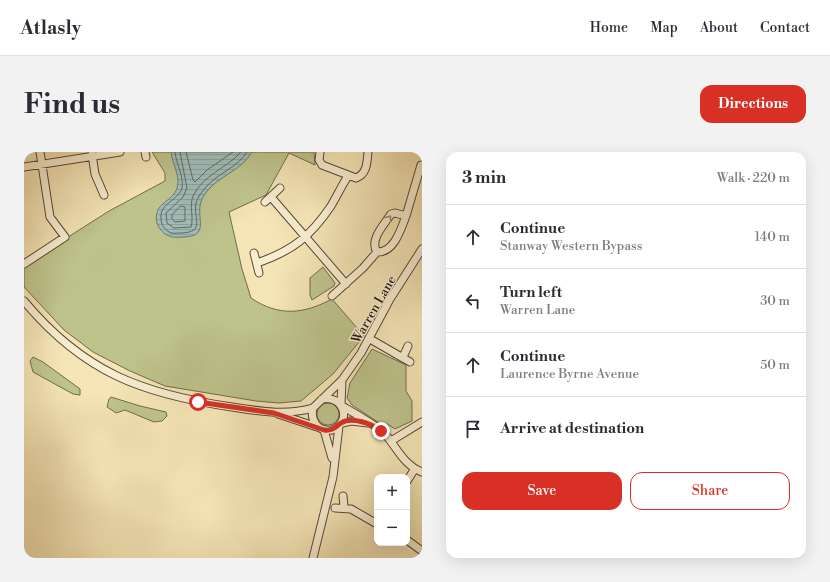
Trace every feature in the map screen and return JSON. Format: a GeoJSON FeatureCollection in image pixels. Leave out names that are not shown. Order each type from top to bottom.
{"type":"FeatureCollection","features":[{"type":"Feature","properties":{"kind":"street"},"geometry":{"type":"LineString","coordinates":[[24,264],[65,237],[50,217],[40,152]]}},
{"type":"Feature","properties":{"kind":"street"},"geometry":{"type":"LineString","coordinates":[[24,167],[41,165],[92,154],[120,152]]}},
{"type":"Feature","properties":{"kind":"street"},"geometry":{"type":"LineString","coordinates":[[320,152],[319,160],[322,165],[356,178],[362,176],[366,170],[368,152]]}},
{"type":"Feature","properties":{"kind":"street"},"geometry":{"type":"LineString","coordinates":[[92,154],[96,174],[104,195]]}},
{"type":"Feature","properties":{"kind":"street"},"geometry":{"type":"LineString","coordinates":[[332,296],[346,284],[377,252],[382,252],[389,248],[398,236],[406,216],[421,165]]}},
{"type":"Feature","properties":{"kind":"street"},"geometry":{"type":"LineString","coordinates":[[257,263],[282,253],[306,238],[332,205],[348,176]]}},
{"type":"Feature","properties":{"kind":"street"},"geometry":{"type":"LineString","coordinates":[[265,202],[280,188]]}},
{"type":"Feature","properties":{"kind":"street"},"geometry":{"type":"LineString","coordinates":[[271,197],[346,284]]}},
{"type":"Feature","properties":{"kind":"street"},"geometry":{"type":"LineString","coordinates":[[377,252],[374,247],[374,241],[391,214],[395,213],[406,216]]}},
{"type":"Feature","properties":{"kind":"street","name":"Warren Lane"},"geometry":{"type":"LineString","coordinates":[[313,408],[342,380],[370,339],[390,299],[422,249]]}},
{"type":"Feature","properties":{"kind":"street"},"geometry":{"type":"LineString","coordinates":[[254,254],[259,273]]}},
{"type":"Feature","properties":{"kind":"street"},"geometry":{"type":"LineString","coordinates":[[24,301],[50,330],[68,346],[116,376],[140,387],[172,396],[274,413],[321,429],[332,430],[340,424],[351,422],[368,423]]}},
{"type":"Feature","properties":{"kind":"street"},"geometry":{"type":"LineString","coordinates":[[370,339],[403,356],[410,362]]}},
{"type":"Feature","properties":{"kind":"street"},"geometry":{"type":"LineString","coordinates":[[403,356],[408,346]]}},
{"type":"Feature","properties":{"kind":"street"},"geometry":{"type":"LineString","coordinates":[[313,558],[334,466],[340,424],[344,416],[342,405],[342,380]]}},
{"type":"Feature","properties":{"kind":"street"},"geometry":{"type":"LineString","coordinates":[[322,399],[330,398],[381,431],[391,441],[405,462],[414,470],[422,472]]}},
{"type":"Feature","properties":{"kind":"street"},"geometry":{"type":"LineString","coordinates":[[274,413],[294,412],[313,408],[312,418],[321,429],[330,448],[334,466]]}},
{"type":"Feature","properties":{"kind":"street"},"geometry":{"type":"LineString","coordinates":[[391,441],[422,422]]}},
{"type":"Feature","properties":{"kind":"street"},"geometry":{"type":"LineString","coordinates":[[410,476],[414,470]]}},
{"type":"Feature","properties":{"kind":"street"},"geometry":{"type":"LineString","coordinates":[[343,496],[344,507]]}},
{"type":"Feature","properties":{"kind":"street"},"geometry":{"type":"LineString","coordinates":[[335,508],[344,507],[354,510],[374,522]]}},
{"type":"Feature","properties":{"kind":"street"},"geometry":{"type":"LineString","coordinates":[[410,542],[422,551]]}},
{"type":"Feature","properties":{"kind":"green space"},"geometry":{"type":"Polygon","coordinates":[[[152,152],[314,152],[315,165],[289,153],[266,195],[229,212],[242,269],[251,298],[261,304],[282,311],[311,308],[332,299],[364,336],[333,374],[301,401],[279,403],[256,401],[165,386],[130,371],[93,352],[64,330],[24,287],[24,265],[109,211],[165,181],[165,173],[152,152]]]}},
{"type":"Feature","properties":{"kind":"green space"},"geometry":{"type":"Polygon","coordinates":[[[323,267],[335,283],[334,286],[312,300],[310,295],[310,278],[323,267]]]}},
{"type":"Feature","properties":{"kind":"green space"},"geometry":{"type":"Polygon","coordinates":[[[372,349],[406,365],[406,391],[412,401],[412,421],[395,429],[387,424],[384,426],[352,405],[347,398],[350,383],[372,349]]]}},
{"type":"Feature","properties":{"kind":"green space"},"geometry":{"type":"Polygon","coordinates":[[[33,357],[43,362],[80,389],[80,395],[73,394],[33,372],[30,361],[33,357]]]}},
{"type":"Feature","properties":{"kind":"green space"},"geometry":{"type":"Polygon","coordinates":[[[111,397],[166,412],[167,416],[162,421],[154,422],[125,410],[116,413],[107,407],[111,397]]]}},
{"type":"Feature","properties":{"kind":"green space"},"geometry":{"type":"Polygon","coordinates":[[[328,403],[336,406],[339,414],[336,422],[328,425],[320,422],[317,414],[320,406],[328,403]]]}},
{"type":"Feature","properties":{"kind":"water"},"geometry":{"type":"Polygon","coordinates":[[[171,152],[252,152],[243,163],[219,180],[205,194],[200,206],[199,231],[191,236],[171,237],[160,229],[157,223],[157,211],[175,193],[178,184],[171,152]]]}},
{"type":"Feature","properties":{"kind":"route"},"geometry":{"type":"LineString","coordinates":[[198,402],[274,413],[324,430],[332,430],[342,423],[351,422],[368,423],[381,431]]}}]}
